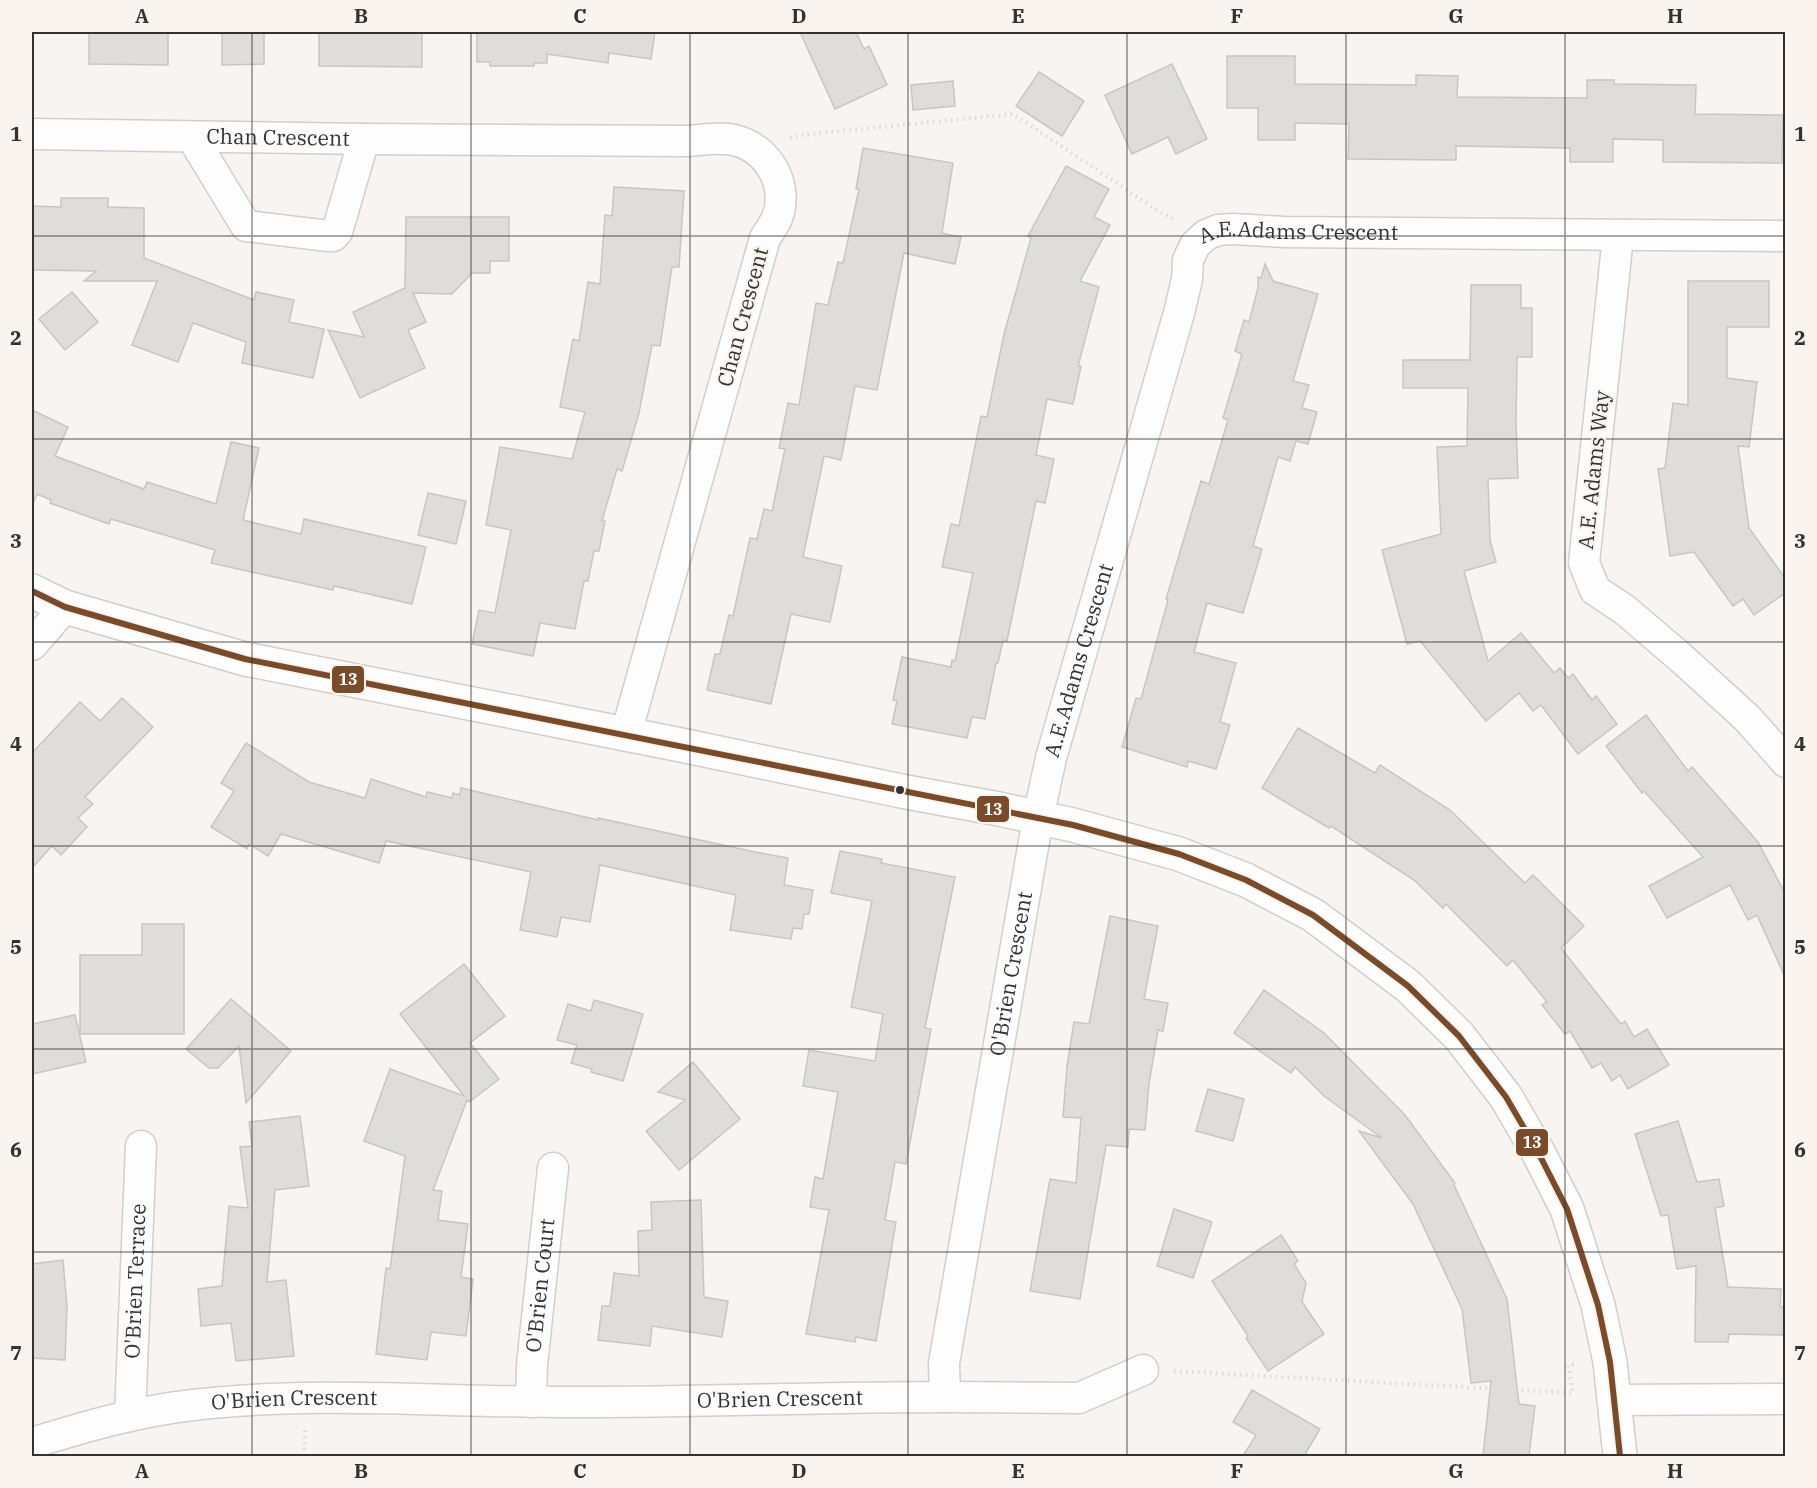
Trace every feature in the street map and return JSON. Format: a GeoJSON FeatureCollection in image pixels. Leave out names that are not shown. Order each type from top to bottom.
{"type":"FeatureCollection","features":[{"type":"Feature","properties":{"kind":"street","name":"Chan Crescent"},"geometry":{"type":"LineString","coordinates":[[32,134],[364,140],[688,141],[719,139],[736,141],[752,147],[762,155],[776,174],[781,201],[777,219],[765,238],[626,734]]}},
{"type":"Feature","properties":{"kind":"street","name":"Chan Crescent"},"geometry":{"type":"LineString","coordinates":[[192,137],[246,226],[328,236],[333,236],[337,232],[364,140]]}},
{"type":"Feature","properties":{"kind":"street","name":"A.E.Adams Crescent"},"geometry":{"type":"LineString","coordinates":[[1038,818],[1051,758],[1179,313],[1187,279],[1188,260],[1195,245],[1206,235],[1218,230],[1233,229],[1284,232],[1785,237]]}},
{"type":"Feature","properties":{"kind":"street","name":"A.E. Adams Way"},"geometry":{"type":"LineString","coordinates":[[1618,236],[1584,563],[1595,590],[1625,610],[1680,657],[1747,718],[1785,762]]}},
{"type":"Feature","properties":{"kind":"street"},"geometry":{"type":"LineString","coordinates":[[32,591],[65,608],[245,659],[1038,818],[1179,854],[1246,880],[1312,915],[1408,986],[1459,1036],[1506,1097],[1538,1152],[1567,1209],[1598,1305],[1610,1362],[1620,1456]]}},
{"type":"Feature","properties":{"kind":"street"},"geometry":{"type":"LineString","coordinates":[[32,645],[65,608]]}},
{"type":"Feature","properties":{"kind":"street","name":"O'Brien Crescent"},"geometry":{"type":"LineString","coordinates":[[32,1443],[90,1425],[191,1405],[305,1398],[531,1402],[945,1397],[944,1363],[1038,818]]}},
{"type":"Feature","properties":{"kind":"street","name":"O'Brien Terrace"},"geometry":{"type":"LineString","coordinates":[[130,1416],[141,1146]]}},
{"type":"Feature","properties":{"kind":"street","name":"O'Brien Court"},"geometry":{"type":"LineString","coordinates":[[531,1402],[532,1365],[553,1168]]}},
{"type":"Feature","properties":{"kind":"street"},"geometry":{"type":"LineString","coordinates":[[945,1397],[1079,1398],[1143,1370]]}},
{"type":"Feature","properties":{"kind":"street"},"geometry":{"type":"LineString","coordinates":[[1615,1400],[1785,1399]]}},
{"type":"Feature","properties":{"kind":"path"},"geometry":{"type":"LineString","coordinates":[[810,134],[1013,114],[1160,212]]}},
{"type":"Feature","properties":{"kind":"path"},"geometry":{"type":"LineString","coordinates":[[1206,1372],[1573,1393],[1568,1365],[1610,1362]]}},
{"type":"Feature","properties":{"kind":"path"},"geometry":{"type":"LineString","coordinates":[[304,1456],[305,1430]]}},
{"type":"Feature","properties":{"kind":"building"},"geometry":{"type":"Polygon","coordinates":[[[89,32],[168,32],[168,65],[89,64],[89,32]]]}},
{"type":"Feature","properties":{"kind":"building"},"geometry":{"type":"Polygon","coordinates":[[[222,32],[264,32],[264,64],[222,65],[222,32]]]}},
{"type":"Feature","properties":{"kind":"building"},"geometry":{"type":"Polygon","coordinates":[[[319,32],[422,32],[422,67],[319,66],[319,32]]]}},
{"type":"Feature","properties":{"kind":"building"},"geometry":{"type":"Polygon","coordinates":[[[477,32],[655,32],[651,59],[609,53],[608,63],[547,54],[547,63],[534,63],[534,66],[490,66],[490,62],[477,62],[477,32]]]}},
{"type":"Feature","properties":{"kind":"building"},"geometry":{"type":"Polygon","coordinates":[[[800,32],[856,32],[864,49],[869,46],[887,85],[835,109],[800,32]]]}},
{"type":"Feature","properties":{"kind":"building"},"geometry":{"type":"Polygon","coordinates":[[[1227,56],[1295,56],[1295,84],[1416,85],[1416,75],[1458,76],[1457,97],[1587,98],[1587,80],[1614,80],[1614,84],[1696,85],[1695,114],[1783,115],[1782,163],[1663,162],[1663,140],[1613,139],[1613,162],[1570,162],[1570,148],[1456,146],[1456,160],[1348,159],[1349,124],[1295,123],[1295,140],[1258,140],[1258,108],[1227,108],[1227,56]]]}},
{"type":"Feature","properties":{"kind":"building"},"geometry":{"type":"Polygon","coordinates":[[[1172,64],[1207,139],[1176,154],[1168,137],[1132,154],[1105,95],[1172,64]]]}},
{"type":"Feature","properties":{"kind":"building"},"geometry":{"type":"Polygon","coordinates":[[[1039,72],[1084,101],[1062,136],[1016,106],[1039,72]]]}},
{"type":"Feature","properties":{"kind":"building"},"geometry":{"type":"Polygon","coordinates":[[[953,81],[955,106],[913,110],[911,85],[953,81]]]}},
{"type":"Feature","properties":{"kind":"building"},"geometry":{"type":"Polygon","coordinates":[[[863,148],[953,163],[942,233],[961,237],[955,264],[904,253],[877,390],[855,386],[841,460],[824,456],[803,557],[842,566],[830,622],[791,614],[771,704],[707,690],[715,654],[720,654],[729,615],[733,616],[750,538],[757,539],[764,509],[772,511],[785,449],[779,448],[788,403],[799,405],[816,303],[828,305],[838,262],[843,263],[859,189],[856,189],[863,148]]]}},
{"type":"Feature","properties":{"kind":"building"},"geometry":{"type":"Polygon","coordinates":[[[1066,166],[1109,189],[1094,217],[1110,225],[1080,281],[1099,287],[1078,366],[1081,366],[1073,404],[1047,399],[1036,455],[1054,459],[1045,503],[1036,501],[1007,641],[1003,640],[998,663],[996,663],[985,719],[972,717],[967,738],[892,724],[897,701],[893,700],[902,657],[951,667],[952,660],[955,661],[973,573],[942,567],[951,524],[959,526],[981,416],[987,417],[1004,334],[1031,238],[1028,236],[1066,166]]]}},
{"type":"Feature","properties":{"kind":"building"},"geometry":{"type":"Polygon","coordinates":[[[614,187],[684,191],[679,267],[672,267],[660,346],[652,345],[639,413],[622,471],[617,469],[602,521],[605,521],[599,551],[594,551],[588,581],[584,581],[575,629],[540,623],[533,656],[472,644],[479,610],[495,613],[511,530],[486,525],[500,447],[572,459],[585,412],[560,407],[573,339],[579,341],[588,282],[600,284],[605,215],[612,216],[614,187]]]}},
{"type":"Feature","properties":{"kind":"building"},"geometry":{"type":"Polygon","coordinates":[[[61,198],[108,198],[108,207],[144,208],[144,258],[254,300],[256,292],[294,300],[289,322],[324,329],[313,378],[242,363],[246,342],[193,323],[178,362],[132,345],[157,281],[84,281],[96,271],[32,270],[32,206],[61,207],[61,198]]]}},
{"type":"Feature","properties":{"kind":"building"},"geometry":{"type":"Polygon","coordinates":[[[406,217],[509,217],[509,261],[490,261],[490,273],[472,273],[452,294],[413,293],[426,322],[408,330],[425,368],[360,398],[328,330],[364,337],[353,312],[405,288],[406,217]]]}},
{"type":"Feature","properties":{"kind":"building"},"geometry":{"type":"Polygon","coordinates":[[[1265,264],[1273,281],[1318,294],[1293,381],[1309,385],[1302,408],[1317,412],[1308,444],[1296,441],[1290,461],[1278,457],[1253,546],[1262,549],[1243,613],[1207,603],[1194,652],[1236,663],[1220,722],[1230,725],[1216,769],[1188,761],[1187,767],[1122,747],[1136,698],[1141,699],[1168,600],[1166,599],[1201,481],[1209,484],[1228,420],[1223,418],[1242,354],[1235,351],[1244,320],[1249,322],[1258,288],[1258,277],[1261,278],[1265,264]]]}},
{"type":"Feature","properties":{"kind":"building"},"geometry":{"type":"Polygon","coordinates":[[[1688,281],[1769,281],[1769,327],[1727,327],[1727,378],[1757,382],[1749,447],[1738,446],[1749,528],[1785,578],[1785,593],[1754,615],[1743,599],[1733,606],[1694,552],[1670,556],[1658,469],[1665,468],[1673,403],[1688,405],[1688,281]]]}},
{"type":"Feature","properties":{"kind":"building"},"geometry":{"type":"Polygon","coordinates":[[[1471,285],[1521,285],[1521,308],[1532,308],[1532,357],[1517,357],[1518,478],[1488,479],[1490,540],[1496,562],[1464,571],[1488,661],[1521,633],[1554,673],[1560,668],[1568,678],[1573,674],[1592,700],[1596,696],[1617,724],[1578,754],[1541,705],[1533,711],[1519,693],[1486,721],[1420,641],[1407,644],[1382,550],[1441,534],[1437,447],[1467,446],[1468,388],[1403,388],[1403,360],[1470,360],[1471,285]]]}},
{"type":"Feature","properties":{"kind":"building"},"geometry":{"type":"Polygon","coordinates":[[[72,292],[98,322],[65,350],[39,319],[72,292]]]}},
{"type":"Feature","properties":{"kind":"building"},"geometry":{"type":"Polygon","coordinates":[[[32,410],[68,427],[55,456],[144,489],[147,482],[216,504],[231,442],[259,448],[243,520],[301,534],[304,519],[426,547],[412,604],[334,586],[333,590],[211,563],[215,550],[111,519],[109,524],[50,503],[51,500],[37,494],[32,506],[32,410]]]}},
{"type":"Feature","properties":{"kind":"building"},"geometry":{"type":"Polygon","coordinates":[[[428,493],[466,501],[456,544],[418,535],[428,493]]]}},
{"type":"Feature","properties":{"kind":"building"},"geometry":{"type":"Polygon","coordinates":[[[122,698],[153,727],[85,797],[93,804],[78,818],[87,827],[61,855],[52,846],[32,868],[32,753],[80,702],[100,721],[122,698]]]}},
{"type":"Feature","properties":{"kind":"building"},"geometry":{"type":"Polygon","coordinates":[[[1646,715],[1688,771],[1692,767],[1758,842],[1785,893],[1785,977],[1757,915],[1748,920],[1730,885],[1667,918],[1649,886],[1703,857],[1644,791],[1642,793],[1606,746],[1646,715]]]}},
{"type":"Feature","properties":{"kind":"building"},"geometry":{"type":"Polygon","coordinates":[[[1298,728],[1375,773],[1380,765],[1450,810],[1525,883],[1533,875],[1584,926],[1561,948],[1621,1024],[1625,1021],[1634,1037],[1647,1029],[1669,1065],[1628,1089],[1620,1075],[1612,1081],[1601,1063],[1592,1068],[1570,1031],[1565,1034],[1542,1005],[1547,1002],[1513,960],[1507,966],[1446,904],[1443,908],[1414,880],[1331,826],[1329,828],[1262,788],[1298,728]]]}},
{"type":"Feature","properties":{"kind":"building"},"geometry":{"type":"Polygon","coordinates":[[[246,743],[309,782],[365,798],[371,779],[426,797],[427,792],[452,798],[453,793],[460,795],[461,788],[598,820],[598,818],[788,858],[784,885],[813,890],[809,914],[804,914],[802,929],[793,928],[791,939],[730,930],[736,895],[600,865],[590,922],[561,917],[557,937],[520,930],[531,872],[386,841],[379,863],[281,834],[268,856],[249,844],[247,849],[211,827],[234,791],[221,783],[246,743]]]}},
{"type":"Feature","properties":{"kind":"building"},"geometry":{"type":"Polygon","coordinates":[[[840,851],[882,859],[881,863],[955,877],[925,1028],[931,1029],[906,1164],[895,1162],[885,1220],[896,1222],[876,1341],[856,1337],[855,1342],[806,1334],[829,1210],[810,1207],[815,1177],[823,1179],[838,1092],[803,1086],[809,1050],[875,1061],[883,1014],[851,1007],[872,901],[831,893],[840,851]]]}},
{"type":"Feature","properties":{"kind":"building"},"geometry":{"type":"Polygon","coordinates":[[[1110,916],[1158,926],[1144,999],[1168,1003],[1163,1031],[1158,1030],[1149,1084],[1145,1130],[1129,1129],[1128,1147],[1106,1145],[1080,1299],[1030,1291],[1050,1179],[1076,1183],[1081,1118],[1063,1117],[1067,1066],[1074,1022],[1089,1024],[1110,916]]]}},
{"type":"Feature","properties":{"kind":"building"},"geometry":{"type":"Polygon","coordinates":[[[142,924],[184,924],[184,1034],[80,1034],[80,955],[142,955],[142,924]]]}},
{"type":"Feature","properties":{"kind":"building"},"geometry":{"type":"Polygon","coordinates":[[[464,964],[505,1016],[470,1043],[499,1079],[469,1102],[467,1100],[433,1190],[442,1191],[438,1220],[468,1224],[461,1277],[473,1279],[466,1336],[431,1332],[427,1360],[376,1354],[386,1268],[390,1269],[405,1156],[364,1141],[390,1069],[464,1096],[400,1014],[464,964]]]}},
{"type":"Feature","properties":{"kind":"building"},"geometry":{"type":"Polygon","coordinates":[[[1264,990],[1324,1033],[1405,1115],[1455,1183],[1507,1299],[1519,1404],[1535,1406],[1529,1456],[1483,1456],[1491,1381],[1471,1383],[1462,1309],[1413,1204],[1359,1131],[1382,1138],[1324,1096],[1295,1067],[1291,1073],[1234,1033],[1264,990]]]}},
{"type":"Feature","properties":{"kind":"building"},"geometry":{"type":"Polygon","coordinates":[[[231,999],[291,1051],[246,1103],[239,1046],[218,1068],[209,1068],[186,1049],[231,999]]]}},
{"type":"Feature","properties":{"kind":"building"},"geometry":{"type":"Polygon","coordinates":[[[594,1000],[643,1014],[623,1081],[591,1072],[592,1069],[571,1063],[577,1045],[557,1040],[568,1004],[591,1011],[594,1000]]]}},
{"type":"Feature","properties":{"kind":"building"},"geometry":{"type":"Polygon","coordinates":[[[75,1015],[86,1062],[32,1074],[32,1024],[75,1015]]]}},
{"type":"Feature","properties":{"kind":"building"},"geometry":{"type":"Polygon","coordinates":[[[693,1062],[740,1119],[679,1170],[646,1131],[685,1100],[658,1092],[693,1062]]]}},
{"type":"Feature","properties":{"kind":"building"},"geometry":{"type":"Polygon","coordinates":[[[1208,1089],[1244,1099],[1233,1141],[1196,1131],[1208,1089]]]}},
{"type":"Feature","properties":{"kind":"building"},"geometry":{"type":"Polygon","coordinates":[[[300,1116],[309,1186],[275,1190],[267,1282],[286,1280],[294,1356],[236,1361],[231,1323],[201,1326],[198,1289],[222,1286],[229,1206],[248,1208],[240,1147],[252,1146],[249,1122],[300,1116]]]}},
{"type":"Feature","properties":{"kind":"building"},"geometry":{"type":"Polygon","coordinates":[[[1678,1121],[1697,1182],[1719,1179],[1724,1206],[1715,1208],[1728,1287],[1781,1289],[1780,1307],[1785,1307],[1785,1335],[1729,1334],[1728,1342],[1695,1342],[1696,1266],[1677,1269],[1668,1215],[1661,1216],[1635,1134],[1678,1121]]]}},
{"type":"Feature","properties":{"kind":"building"},"geometry":{"type":"Polygon","coordinates":[[[701,1200],[704,1297],[728,1301],[722,1337],[652,1326],[650,1346],[598,1340],[602,1306],[610,1306],[614,1273],[639,1276],[638,1231],[652,1230],[651,1202],[701,1200]]]}},
{"type":"Feature","properties":{"kind":"building"},"geometry":{"type":"Polygon","coordinates":[[[1174,1209],[1212,1222],[1193,1278],[1157,1266],[1174,1209]]]}},
{"type":"Feature","properties":{"kind":"building"},"geometry":{"type":"Polygon","coordinates":[[[1281,1235],[1298,1261],[1294,1264],[1306,1283],[1302,1302],[1324,1334],[1268,1371],[1212,1281],[1281,1235]]]}},
{"type":"Feature","properties":{"kind":"building"},"geometry":{"type":"Polygon","coordinates":[[[63,1260],[67,1307],[65,1360],[32,1358],[32,1264],[63,1260]]]}},
{"type":"Feature","properties":{"kind":"building"},"geometry":{"type":"Polygon","coordinates":[[[1252,1390],[1320,1429],[1304,1456],[1243,1456],[1256,1435],[1233,1422],[1252,1390]]]}},
{"type":"Feature","properties":{"kind":"transit line","name":"13"},"geometry":{"type":"LineString","coordinates":[[32,591],[65,607],[245,659],[1073,825],[1179,854],[1246,880],[1313,915],[1408,986],[1459,1036],[1506,1097],[1538,1152],[1567,1209],[1598,1305],[1610,1362],[1620,1456]]}}]}
